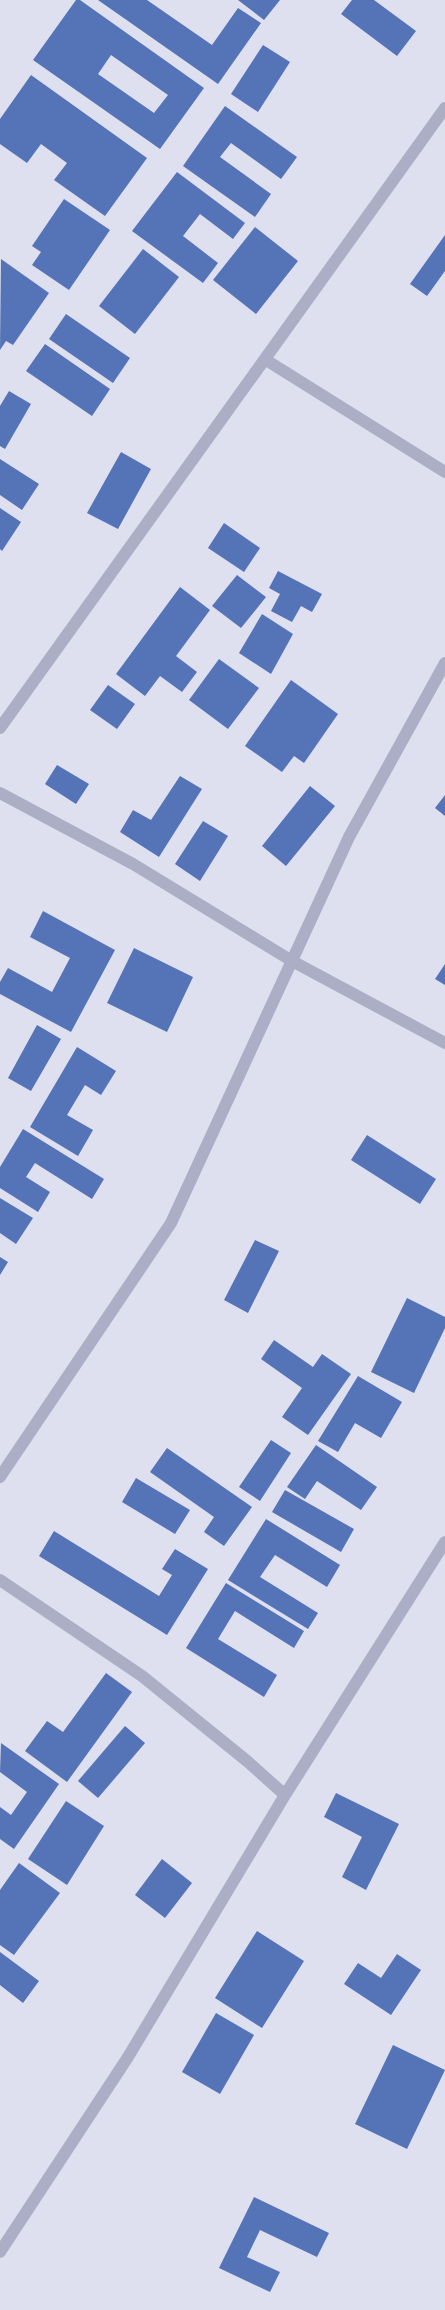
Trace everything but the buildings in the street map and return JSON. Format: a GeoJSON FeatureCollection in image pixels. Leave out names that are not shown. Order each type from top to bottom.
{"type":"FeatureCollection","features":[{"type":"Feature","properties":{"kind":"street"},"geometry":{"type":"LineString","coordinates":[[0,728],[266,360],[445,108]]}},
{"type":"Feature","properties":{"kind":"street"},"geometry":{"type":"LineString","coordinates":[[266,360],[445,472]]}},
{"type":"Feature","properties":{"kind":"street"},"geometry":{"type":"LineString","coordinates":[[0,1477],[171,1223],[349,837],[445,663]]}},
{"type":"Feature","properties":{"kind":"street"},"geometry":{"type":"LineString","coordinates":[[0,793],[133,864],[292,960],[445,1043]]}},
{"type":"Feature","properties":{"kind":"street"},"geometry":{"type":"LineString","coordinates":[[0,2252],[128,2057],[285,1795],[445,1542]]}},
{"type":"Feature","properties":{"kind":"street"},"geometry":{"type":"LineString","coordinates":[[0,1580],[142,1676],[285,1795]]}}]}
